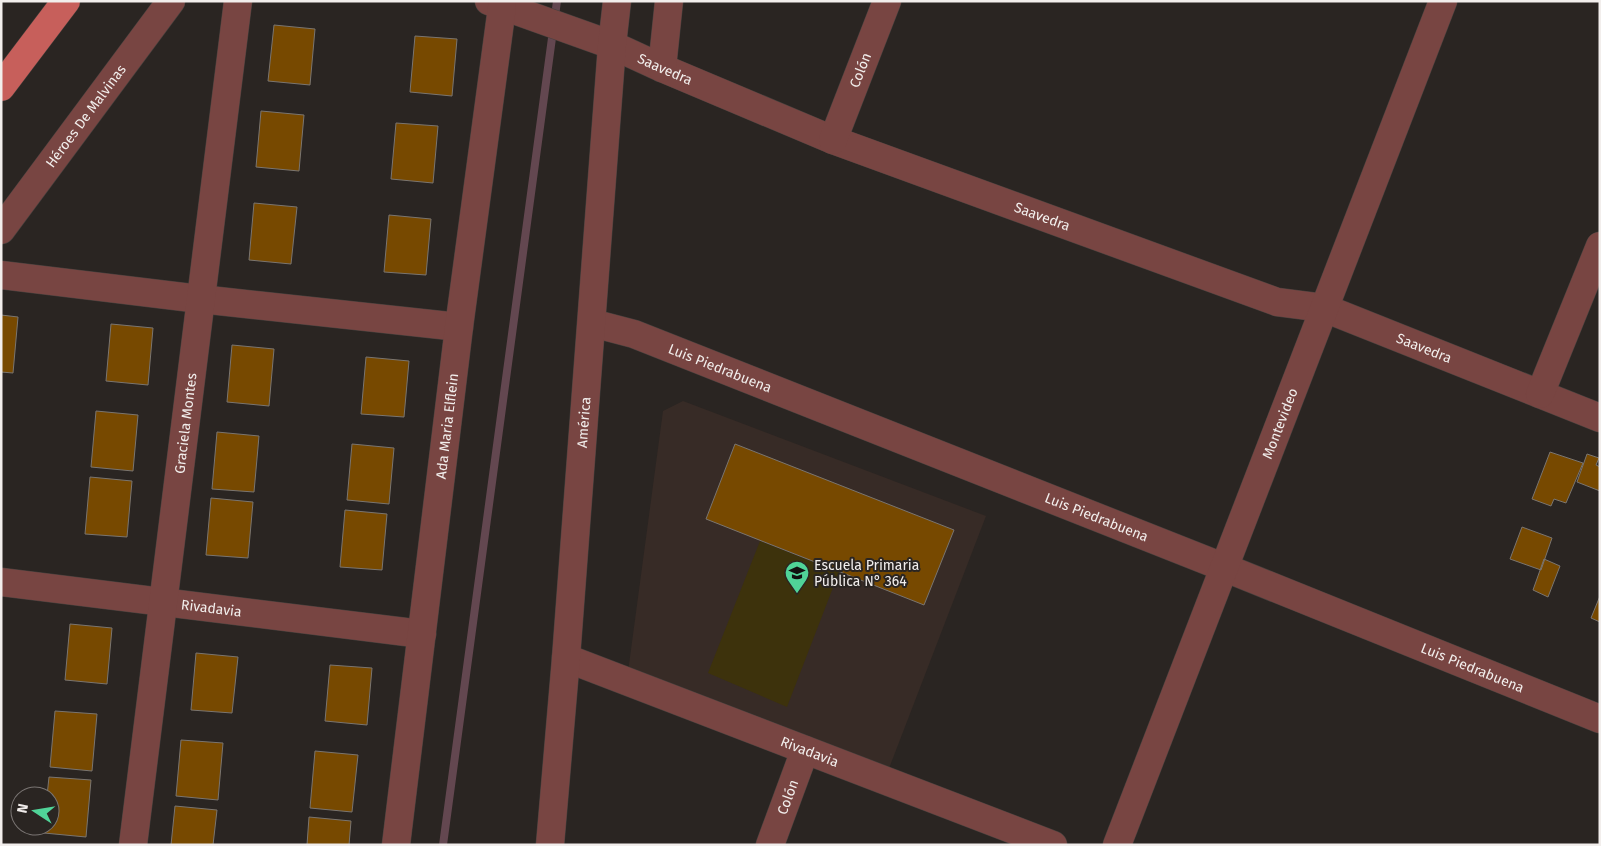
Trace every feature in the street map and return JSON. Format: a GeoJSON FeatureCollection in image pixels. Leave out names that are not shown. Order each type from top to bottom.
{"type":"FeatureCollection","features":[{"type":"Feature","properties":{"kind":"main road"},"geometry":{"type":"LineString","coordinates":[[1,87],[66,1]]}},
{"type":"Feature","properties":{"kind":"street","name":"Héroes De Malvinas"},"geometry":{"type":"LineString","coordinates":[[1,230],[171,1]]}},
{"type":"Feature","properties":{"kind":"street","name":"Graciela Montes"},"geometry":{"type":"LineString","coordinates":[[133,845],[238,1]]}},
{"type":"Feature","properties":{"kind":"street","name":"América"},"geometry":{"type":"LineString","coordinates":[[550,845],[592,322],[605,43],[616,1]]}},
{"type":"Feature","properties":{"kind":"street"},"geometry":{"type":"LineString","coordinates":[[662,68],[669,1]]}},
{"type":"Feature","properties":{"kind":"street","name":"Colón"},"geometry":{"type":"LineString","coordinates":[[833,140],[887,1]]}},
{"type":"Feature","properties":{"kind":"street","name":"Montevideo"},"geometry":{"type":"LineString","coordinates":[[1117,845],[1324,308],[1436,3]]}},
{"type":"Feature","properties":{"kind":"street","name":"Saavedra"},"geometry":{"type":"LineString","coordinates":[[496,4],[605,43],[833,140],[1277,302],[1324,308],[1600,418]]}},
{"type":"Feature","properties":{"kind":"street","name":"Ada Maria Elflein"},"geometry":{"type":"LineString","coordinates":[[396,845],[496,4]]}},
{"type":"Feature","properties":{"kind":"street"},"geometry":{"type":"LineString","coordinates":[[1540,394],[1600,246]]}},
{"type":"Feature","properties":{"kind":"street"},"geometry":{"type":"LineString","coordinates":[[1,275],[459,327]]}},
{"type":"Feature","properties":{"kind":"street","name":"Luis Piedrabuena"},"geometry":{"type":"LineString","coordinates":[[592,322],[634,334],[1223,567],[1600,719]]}},
{"type":"Feature","properties":{"kind":"street","name":"Rivadavia"},"geometry":{"type":"LineString","coordinates":[[1,582],[422,634]]}},
{"type":"Feature","properties":{"kind":"street","name":"Rivadavia"},"geometry":{"type":"LineString","coordinates":[[566,658],[1053,845]]}},
{"type":"Feature","properties":{"kind":"street","name":"Colón"},"geometry":{"type":"LineString","coordinates":[[770,845],[805,750]]}},
{"type":"Feature","properties":{"kind":"shaded area","name":"Escuela Primaria Pública N° 364"},"geometry":{"type":"Polygon","coordinates":[[[683,401],[986,516],[883,784],[628,672],[663,411],[683,401]]]}},
{"type":"Feature","properties":{"kind":"shaded area"},"geometry":{"type":"Polygon","coordinates":[[[760,541],[839,572],[787,707],[708,673],[760,541]]]}},
{"type":"Feature","properties":{"kind":"building"},"geometry":{"type":"Polygon","coordinates":[[[274,25],[315,29],[310,85],[268,81],[274,25]]]}},
{"type":"Feature","properties":{"kind":"building"},"geometry":{"type":"Polygon","coordinates":[[[415,36],[457,39],[452,96],[410,92],[415,36]]]}},
{"type":"Feature","properties":{"kind":"building"},"geometry":{"type":"Polygon","coordinates":[[[261,111],[304,115],[299,171],[256,167],[261,111]]]}},
{"type":"Feature","properties":{"kind":"building"},"geometry":{"type":"Polygon","coordinates":[[[396,123],[438,126],[433,183],[391,179],[396,123]]]}},
{"type":"Feature","properties":{"kind":"building"},"geometry":{"type":"Polygon","coordinates":[[[254,203],[297,207],[291,264],[249,260],[254,203]]]}},
{"type":"Feature","properties":{"kind":"building"},"geometry":{"type":"Polygon","coordinates":[[[389,215],[431,219],[426,275],[384,272],[389,215]]]}},
{"type":"Feature","properties":{"kind":"building"},"geometry":{"type":"Polygon","coordinates":[[[1,315],[18,317],[13,373],[1,372],[1,315]]]}},
{"type":"Feature","properties":{"kind":"building"},"geometry":{"type":"Polygon","coordinates":[[[111,324],[153,328],[148,385],[106,381],[111,324]]]}},
{"type":"Feature","properties":{"kind":"building"},"geometry":{"type":"Polygon","coordinates":[[[232,345],[274,349],[269,406],[227,402],[232,345]]]}},
{"type":"Feature","properties":{"kind":"building"},"geometry":{"type":"Polygon","coordinates":[[[366,357],[409,361],[404,417],[361,414],[366,357]]]}},
{"type":"Feature","properties":{"kind":"building"},"geometry":{"type":"Polygon","coordinates":[[[96,411],[138,415],[133,471],[91,467],[96,411]]]}},
{"type":"Feature","properties":{"kind":"building"},"geometry":{"type":"Polygon","coordinates":[[[217,432],[259,436],[254,492],[212,489],[217,432]]]}},
{"type":"Feature","properties":{"kind":"building"},"geometry":{"type":"Polygon","coordinates":[[[352,444],[394,448],[389,504],[347,500],[352,444]]]}},
{"type":"Feature","properties":{"kind":"building"},"geometry":{"type":"Polygon","coordinates":[[[735,444],[954,530],[924,605],[706,519],[735,444]]]}},
{"type":"Feature","properties":{"kind":"building"},"geometry":{"type":"Polygon","coordinates":[[[1550,452],[1583,463],[1566,503],[1554,499],[1551,506],[1532,499],[1550,452]]]}},
{"type":"Feature","properties":{"kind":"building"},"geometry":{"type":"Polygon","coordinates":[[[1587,454],[1599,458],[1596,465],[1600,467],[1600,491],[1577,482],[1587,454]]]}},
{"type":"Feature","properties":{"kind":"building"},"geometry":{"type":"Polygon","coordinates":[[[90,477],[132,481],[127,537],[85,534],[90,477]]]}},
{"type":"Feature","properties":{"kind":"building"},"geometry":{"type":"Polygon","coordinates":[[[211,498],[253,502],[248,558],[206,555],[211,498]]]}},
{"type":"Feature","properties":{"kind":"building"},"geometry":{"type":"Polygon","coordinates":[[[345,510],[387,514],[382,570],[340,567],[345,510]]]}},
{"type":"Feature","properties":{"kind":"building"},"geometry":{"type":"Polygon","coordinates":[[[1522,527],[1552,538],[1541,570],[1510,559],[1522,527]]]}},
{"type":"Feature","properties":{"kind":"building"},"geometry":{"type":"Polygon","coordinates":[[[1544,559],[1560,566],[1548,597],[1533,590],[1544,559]]]}},
{"type":"Feature","properties":{"kind":"building"},"geometry":{"type":"Polygon","coordinates":[[[1600,596],[1600,622],[1591,618],[1600,596]]]}},
{"type":"Feature","properties":{"kind":"building"},"geometry":{"type":"Polygon","coordinates":[[[70,624],[112,628],[107,684],[65,680],[70,624]]]}},
{"type":"Feature","properties":{"kind":"building"},"geometry":{"type":"Polygon","coordinates":[[[196,653],[238,657],[232,713],[191,710],[196,653]]]}},
{"type":"Feature","properties":{"kind":"building"},"geometry":{"type":"Polygon","coordinates":[[[330,665],[372,668],[367,725],[325,721],[330,665]]]}},
{"type":"Feature","properties":{"kind":"building"},"geometry":{"type":"Polygon","coordinates":[[[55,711],[97,714],[92,771],[50,767],[55,711]]]}},
{"type":"Feature","properties":{"kind":"building"},"geometry":{"type":"Polygon","coordinates":[[[181,740],[223,743],[218,800],[176,796],[181,740]]]}},
{"type":"Feature","properties":{"kind":"building"},"geometry":{"type":"Polygon","coordinates":[[[315,751],[358,755],[352,812],[310,808],[315,751]]]}},
{"type":"Feature","properties":{"kind":"building"},"geometry":{"type":"Polygon","coordinates":[[[49,777],[91,780],[86,837],[60,835],[60,786],[48,786],[49,777]]]}},
{"type":"Feature","properties":{"kind":"building"},"geometry":{"type":"Polygon","coordinates":[[[175,806],[217,810],[213,845],[171,845],[175,806]]]}},
{"type":"Feature","properties":{"kind":"building"},"geometry":{"type":"Polygon","coordinates":[[[309,817],[351,821],[349,845],[307,845],[309,817]]]}},
{"type":"Feature","properties":{"kind":"waterway"},"geometry":{"type":"LineString","coordinates":[[443,845],[557,1]]}},
{"type":"Feature","properties":{"kind":"place","name":"Escuela Primaria Pública N° 364"},"geometry":{"type":"Point","coordinates":[797,594]}}]}
